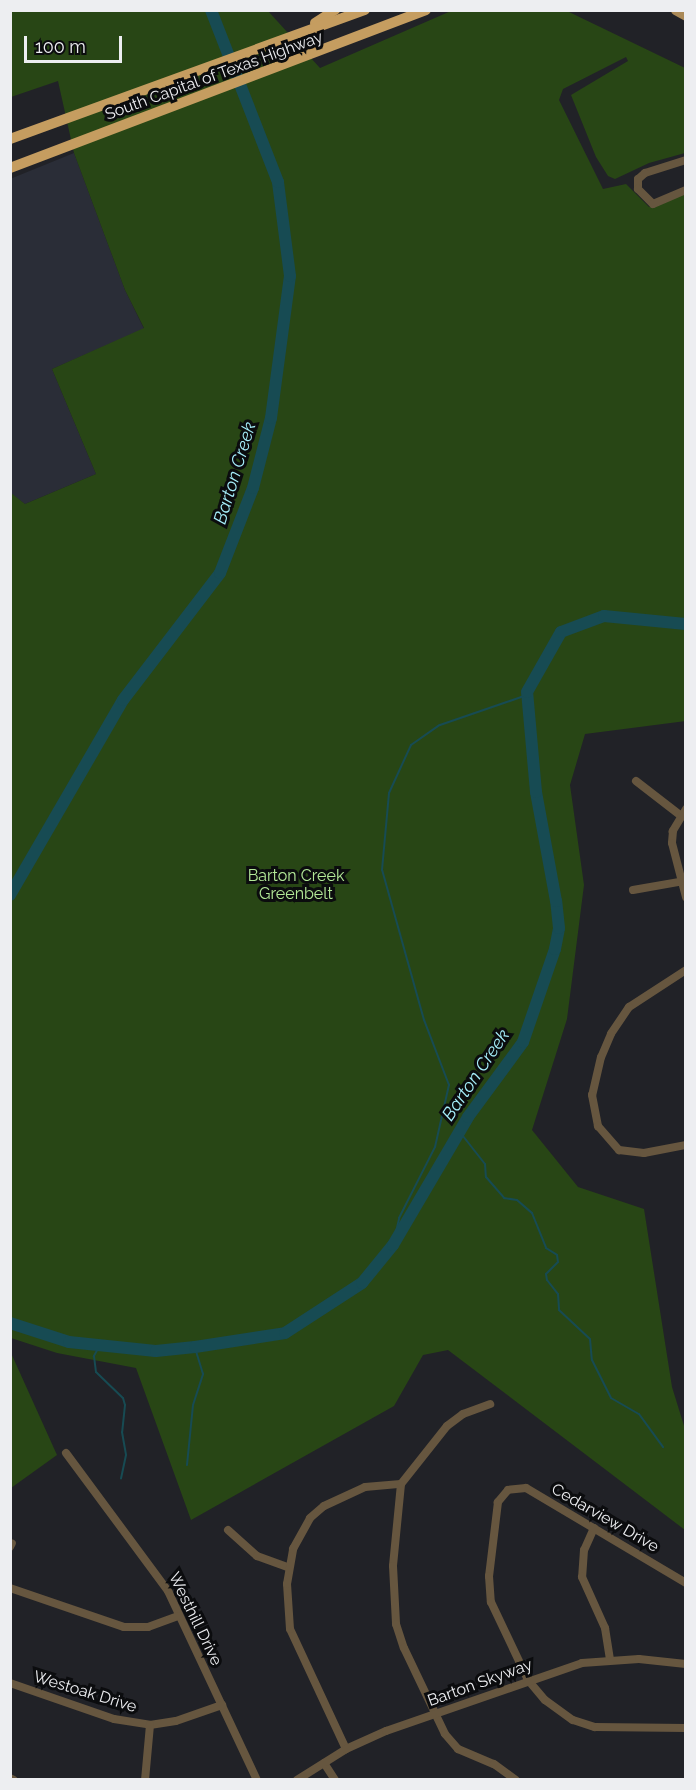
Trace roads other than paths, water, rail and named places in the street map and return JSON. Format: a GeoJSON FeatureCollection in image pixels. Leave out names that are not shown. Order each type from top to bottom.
{"type":"FeatureCollection","features":[{"type":"Feature","properties":{"kind":"highway"},"geometry":{"type":"LineString","coordinates":[[299,33],[335,10]]}},
{"type":"Feature","properties":{"kind":"highway","name":"South Capital of Texas Highway"},"geometry":{"type":"LineString","coordinates":[[10,139],[365,10]]}},
{"type":"Feature","properties":{"kind":"highway"},"geometry":{"type":"LineString","coordinates":[[408,19],[418,10]]}},
{"type":"Feature","properties":{"kind":"highway","name":"South Capital of Texas Highway"},"geometry":{"type":"LineString","coordinates":[[10,168],[408,19],[426,10]]}},
{"type":"Feature","properties":{"kind":"main road"},"geometry":{"type":"LineString","coordinates":[[675,10],[686,16]]}},
{"type":"Feature","properties":{"kind":"street"},"geometry":{"type":"LineString","coordinates":[[686,160],[645,173],[638,179],[638,189],[653,204],[686,190]]}},
{"type":"Feature","properties":{"kind":"street"},"geometry":{"type":"LineString","coordinates":[[636,781],[683,812],[672,843],[679,882],[686,897]]}},
{"type":"Feature","properties":{"kind":"street"},"geometry":{"type":"LineString","coordinates":[[633,890],[679,882]]}},
{"type":"Feature","properties":{"kind":"street"},"geometry":{"type":"LineString","coordinates":[[686,970],[629,1007],[604,1049],[592,1095],[598,1126],[619,1150],[644,1153],[686,1145]]}},
{"type":"Feature","properties":{"kind":"street"},"geometry":{"type":"LineString","coordinates":[[490,1404],[463,1414],[447,1426],[401,1484],[393,1566],[396,1624],[432,1715],[458,1749],[514,1779]]}},
{"type":"Feature","properties":{"kind":"street","name":"Westhill Drive"},"geometry":{"type":"LineString","coordinates":[[66,1453],[155,1569],[257,1779]]}},
{"type":"Feature","properties":{"kind":"street"},"geometry":{"type":"LineString","coordinates":[[346,1749],[290,1629],[286,1605],[288,1567],[300,1533],[324,1506],[365,1487],[401,1484]]}},
{"type":"Feature","properties":{"kind":"street","name":"Cedarview Drive"},"geometry":{"type":"LineString","coordinates":[[528,1680],[491,1602],[489,1588],[498,1502],[508,1490],[526,1488],[686,1583]]}},
{"type":"Feature","properties":{"kind":"street"},"geometry":{"type":"LineString","coordinates":[[594,1528],[584,1550],[582,1577],[605,1628],[610,1659]]}},
{"type":"Feature","properties":{"kind":"street"},"geometry":{"type":"LineString","coordinates":[[228,1530],[257,1556],[288,1567]]}},
{"type":"Feature","properties":{"kind":"street"},"geometry":{"type":"LineString","coordinates":[[10,1588],[124,1627],[148,1627],[178,1616]]}},
{"type":"Feature","properties":{"kind":"street","name":"Barton Skyway"},"geometry":{"type":"LineString","coordinates":[[297,1779],[346,1749],[528,1680],[610,1659],[686,1664]]}},
{"type":"Feature","properties":{"kind":"street"},"geometry":{"type":"LineString","coordinates":[[528,1680],[545,1700],[573,1720],[595,1727],[686,1728]]}},
{"type":"Feature","properties":{"kind":"street","name":"Westoak Drive"},"geometry":{"type":"LineString","coordinates":[[10,1683],[114,1719],[150,1725],[176,1721],[222,1705]]}},
{"type":"Feature","properties":{"kind":"street"},"geometry":{"type":"LineString","coordinates":[[145,1779],[150,1725]]}},
{"type":"Feature","properties":{"kind":"street"},"geometry":{"type":"LineString","coordinates":[[324,1763],[335,1779]]}},
{"type":"Feature","properties":{"kind":"waterway","name":"Barton Creek"},"geometry":{"type":"LineString","coordinates":[[10,895],[123,700],[220,573],[253,488],[271,418],[290,276],[278,182],[211,10]]}},
{"type":"Feature","properties":{"kind":"waterway","name":"Barton Creek"},"geometry":{"type":"LineString","coordinates":[[10,1323],[69,1342],[156,1351],[195,1347],[285,1333],[362,1283],[393,1245],[468,1117],[523,1042],[555,949],[559,928],[536,792],[527,692],[561,632],[604,616],[686,624]]}},
{"type":"Feature","properties":{"kind":"waterway"},"geometry":{"type":"LineString","coordinates":[[393,1245],[399,1218],[435,1147],[449,1085],[424,1020],[382,870],[389,793],[411,745],[440,725],[527,695]]}},
{"type":"Feature","properties":{"kind":"waterway"},"geometry":{"type":"LineString","coordinates":[[459,1131],[485,1164],[486,1177],[504,1198],[517,1200],[532,1213],[546,1248],[557,1255],[558,1262],[546,1274],[547,1280],[558,1294],[559,1310],[590,1339],[592,1360],[611,1398],[639,1414],[663,1447]]}},
{"type":"Feature","properties":{"kind":"waterway"},"geometry":{"type":"LineString","coordinates":[[100,1345],[94,1356],[96,1372],[123,1398],[125,1405],[122,1432],[126,1455],[121,1478]]}},
{"type":"Feature","properties":{"kind":"waterway"},"geometry":{"type":"LineString","coordinates":[[187,1465],[193,1405],[203,1374],[195,1347]]}},
{"type":"Feature","properties":{"kind":"park label","name":"Barton Creek Greenbelt"},"geometry":{"type":"Point","coordinates":[296,885]}}]}
